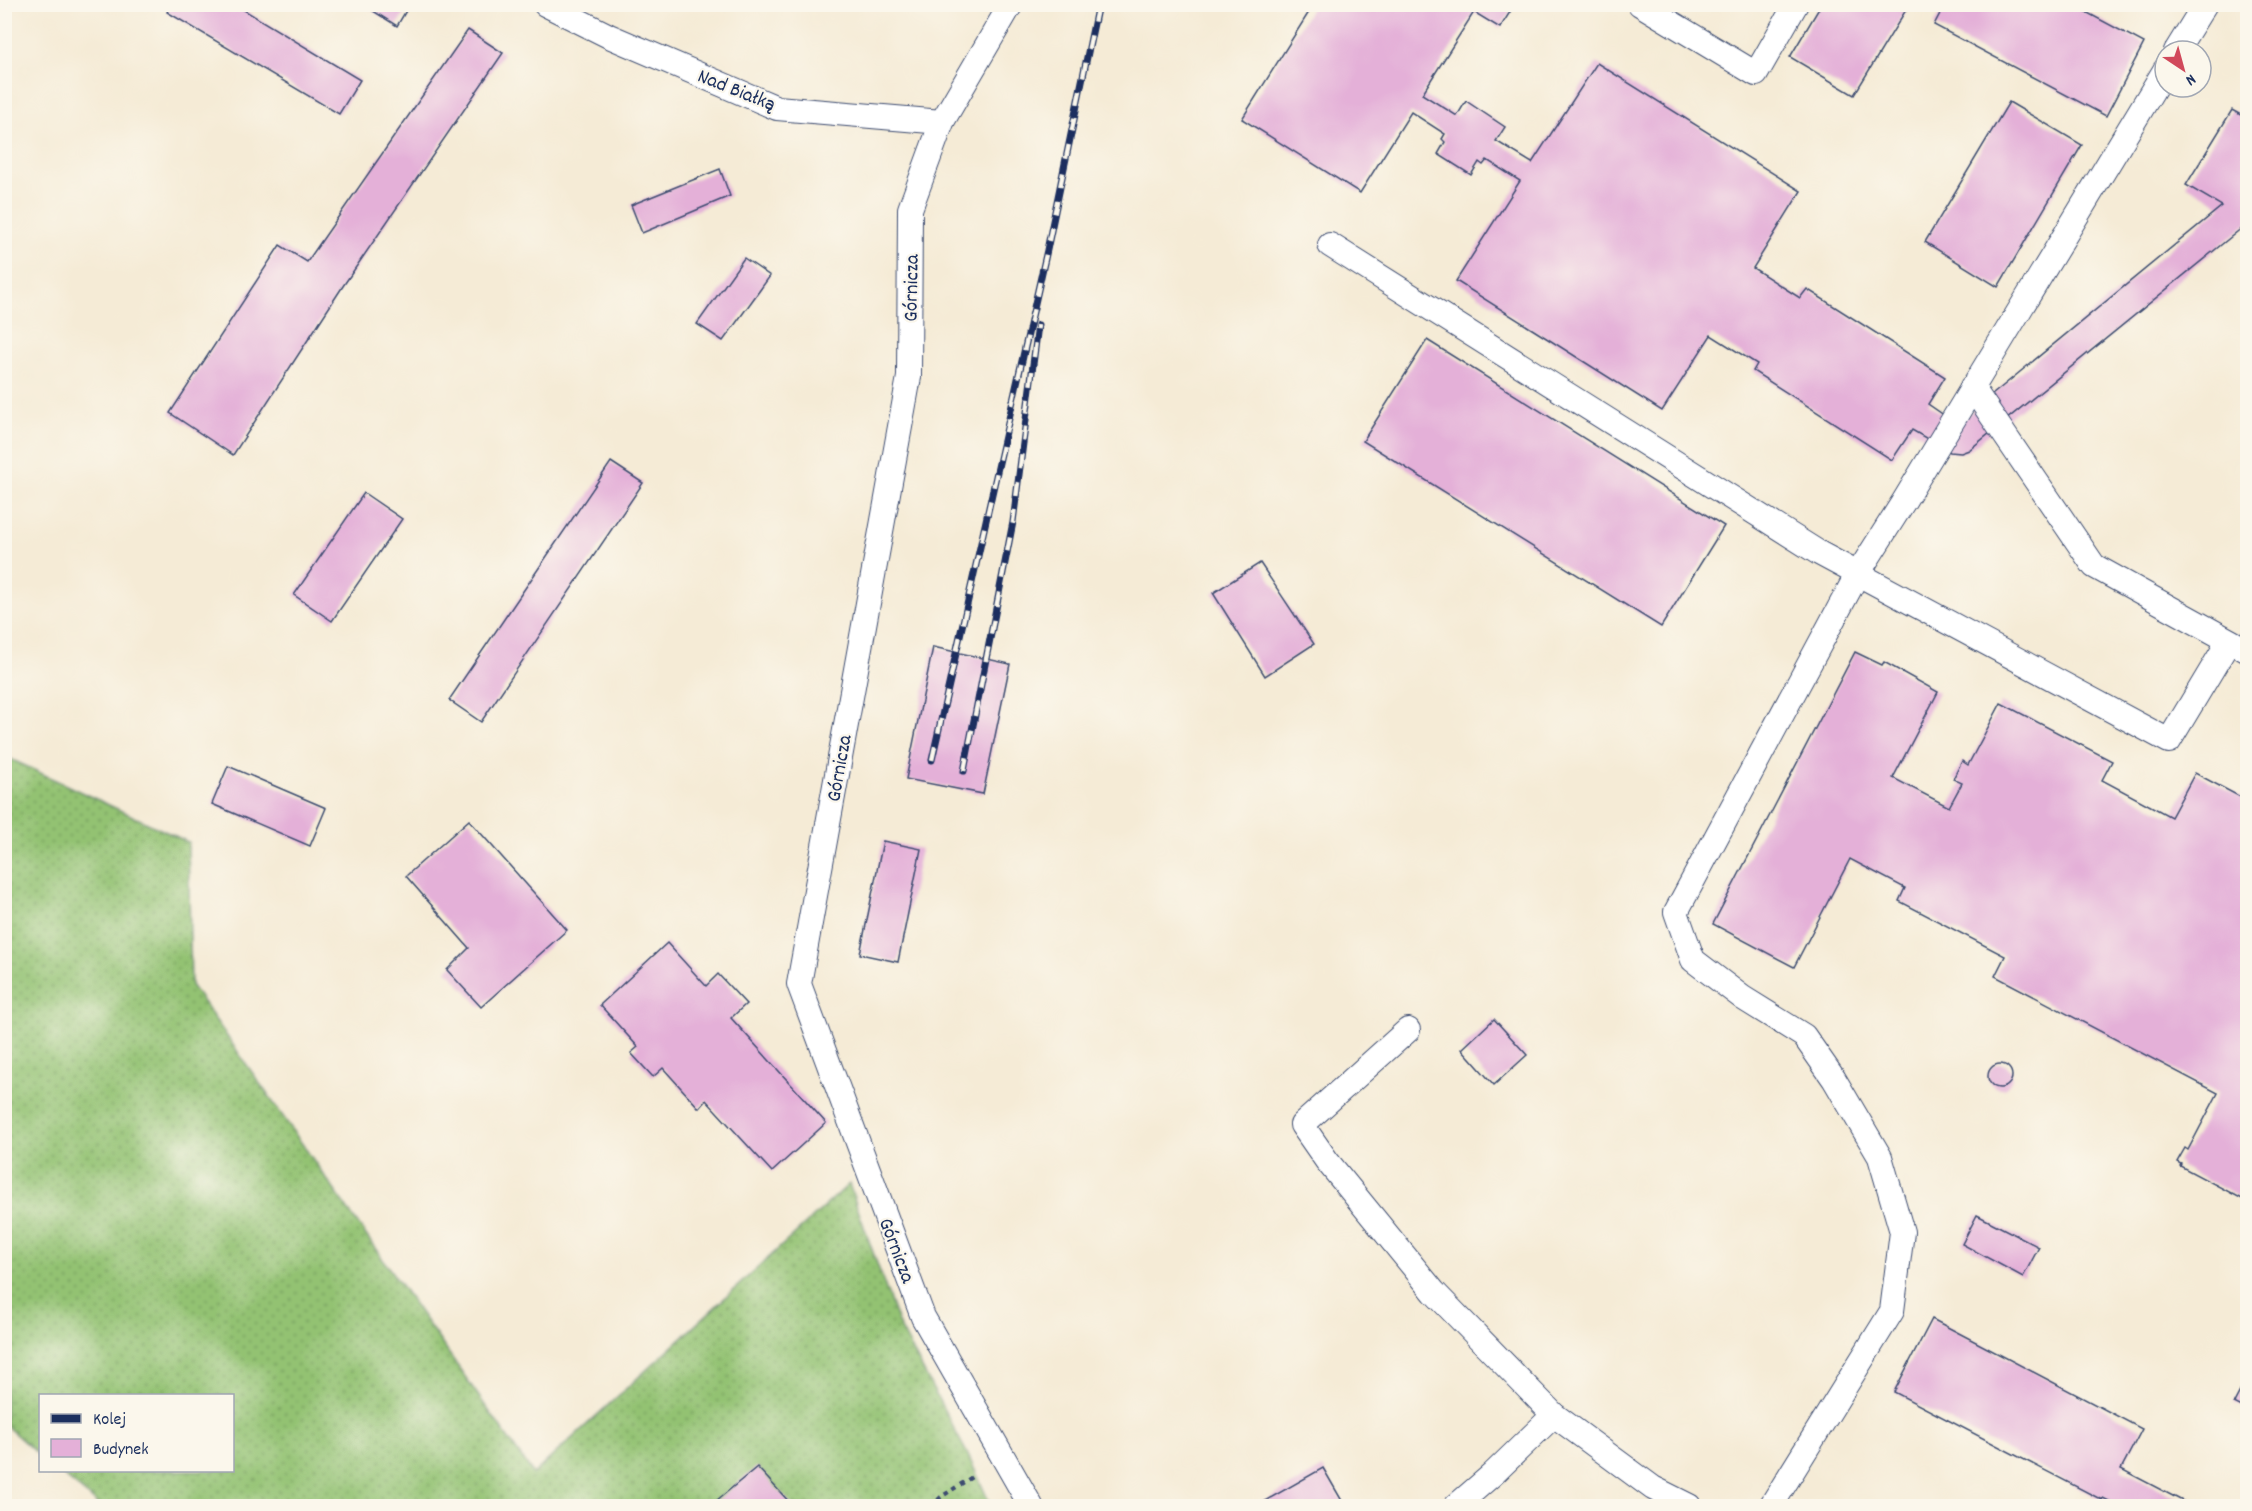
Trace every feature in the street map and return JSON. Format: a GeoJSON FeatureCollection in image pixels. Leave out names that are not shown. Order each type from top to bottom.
{"type":"FeatureCollection","features":[{"type":"Feature","properties":{"kind":"lane","name":"Nad Białką"},"geometry":{"type":"LineString","coordinates":[[545,4],[609,36],[777,108],[942,122]]}},
{"type":"Feature","properties":{"kind":"lane","name":"Górnicza"},"geometry":{"type":"LineString","coordinates":[[1011,4],[942,122],[910,209],[909,377],[799,984],[923,1317],[1031,1506]]}},
{"type":"Feature","properties":{"kind":"lane"},"geometry":{"type":"LineString","coordinates":[[1640,4],[1756,74],[1796,4]]}},
{"type":"Feature","properties":{"kind":"lane"},"geometry":{"type":"LineString","coordinates":[[2183,39],[2205,4]]}},
{"type":"Feature","properties":{"kind":"lane"},"geometry":{"type":"LineString","coordinates":[[1771,1506],[1892,1311],[1902,1232],[1880,1157],[1834,1080],[1804,1036],[1743,998],[1693,960],[1677,912],[1857,575],[2153,89]]}},
{"type":"Feature","properties":{"kind":"lane"},"geometry":{"type":"LineString","coordinates":[[1330,245],[1857,575],[2169,741],[2238,646],[2094,566],[1972,387]]}},
{"type":"Feature","properties":{"kind":"lane"},"geometry":{"type":"LineString","coordinates":[[1408,1030],[1302,1125],[1327,1161],[1434,1292],[1554,1415],[1653,1488],[1689,1506]]}},
{"type":"Feature","properties":{"kind":"lane"},"geometry":{"type":"LineString","coordinates":[[1455,1506],[1493,1474],[1554,1415]]}},
{"type":"Feature","properties":{"kind":"path"},"geometry":{"type":"LineString","coordinates":[[931,1506],[1003,1456]]}},
{"type":"Feature","properties":{"kind":"green space"},"geometry":{"type":"Polygon","coordinates":[[[4,756],[188,842],[191,985],[533,1474],[849,1184],[898,1323],[968,1455],[991,1506],[100,1506],[59,1472],[234,1472],[234,1394],[39,1394],[39,1455],[5,1425],[4,756]]]}},
{"type":"Feature","properties":{"kind":"building"},"geometry":{"type":"Polygon","coordinates":[[[171,4],[234,4],[360,80],[339,114],[167,12],[171,4]]]}},
{"type":"Feature","properties":{"kind":"building"},"geometry":{"type":"Polygon","coordinates":[[[362,4],[410,4],[397,26],[362,4]]]}},
{"type":"Feature","properties":{"kind":"building"},"geometry":{"type":"Polygon","coordinates":[[[1314,4],[1515,4],[1500,28],[1474,12],[1422,94],[1457,116],[1466,101],[1505,127],[1496,141],[1532,163],[1597,63],[1801,191],[1753,268],[1800,298],[1807,289],[1945,377],[1928,404],[1954,422],[1959,422],[2222,206],[2186,185],[2232,110],[2248,119],[2248,223],[1969,450],[1961,453],[1950,452],[1912,430],[1892,460],[1753,371],[1757,364],[1711,335],[1662,411],[1456,281],[1520,181],[1487,160],[1483,165],[1479,162],[1471,175],[1438,154],[1445,142],[1442,139],[1445,134],[1411,112],[1360,193],[1242,119],[1314,4]]]}},
{"type":"Feature","properties":{"kind":"building"},"geometry":{"type":"Polygon","coordinates":[[[1945,4],[2071,4],[2144,43],[2106,116],[1934,25],[1945,4]]]}},
{"type":"Feature","properties":{"kind":"building"},"geometry":{"type":"Polygon","coordinates":[[[1821,5],[1909,5],[1854,95],[1790,57],[1821,5]]]}},
{"type":"Feature","properties":{"kind":"building"},"geometry":{"type":"Polygon","coordinates":[[[468,30],[503,53],[343,286],[233,455],[170,413],[280,245],[307,262],[468,30]]]}},
{"type":"Feature","properties":{"kind":"building"},"geometry":{"type":"Polygon","coordinates":[[[2009,102],[2082,145],[1998,287],[1925,242],[2009,102]]]}},
{"type":"Feature","properties":{"kind":"building"},"geometry":{"type":"Polygon","coordinates":[[[720,169],[730,196],[642,233],[631,205],[720,169]]]}},
{"type":"Feature","properties":{"kind":"building"},"geometry":{"type":"Polygon","coordinates":[[[744,258],[770,276],[723,341],[697,324],[744,258]]]}},
{"type":"Feature","properties":{"kind":"building"},"geometry":{"type":"Polygon","coordinates":[[[1427,340],[1724,526],[1661,627],[1363,441],[1427,340]]]}},
{"type":"Feature","properties":{"kind":"building"},"geometry":{"type":"Polygon","coordinates":[[[611,462],[643,483],[481,722],[449,700],[611,462]]]}},
{"type":"Feature","properties":{"kind":"building"},"geometry":{"type":"Polygon","coordinates":[[[364,493],[402,519],[332,621],[294,595],[364,493]]]}},
{"type":"Feature","properties":{"kind":"building"},"geometry":{"type":"Polygon","coordinates":[[[1260,563],[1314,644],[1265,676],[1213,593],[1260,563]]]}},
{"type":"Feature","properties":{"kind":"building"},"geometry":{"type":"Polygon","coordinates":[[[933,647],[1010,664],[983,794],[906,779],[933,647]]]}},
{"type":"Feature","properties":{"kind":"building"},"geometry":{"type":"Polygon","coordinates":[[[1855,652],[1882,665],[1884,662],[1938,692],[1893,778],[1949,807],[1962,783],[1953,779],[1962,761],[1968,765],[2001,703],[2112,761],[2102,780],[2171,817],[2195,773],[2248,801],[2248,1202],[2180,1166],[2181,1164],[2177,1162],[2185,1148],[2188,1150],[2218,1093],[1995,976],[2005,956],[1899,901],[1905,888],[1850,859],[1794,967],[1713,924],[1855,652]]]}},
{"type":"Feature","properties":{"kind":"building"},"geometry":{"type":"Polygon","coordinates":[[[228,766],[326,808],[310,846],[212,804],[228,766]]]}},
{"type":"Feature","properties":{"kind":"building"},"geometry":{"type":"Polygon","coordinates":[[[469,820],[567,930],[481,1007],[447,970],[469,948],[406,876],[469,820]]]}},
{"type":"Feature","properties":{"kind":"building"},"geometry":{"type":"Polygon","coordinates":[[[883,841],[921,849],[898,962],[860,954],[883,841]]]}},
{"type":"Feature","properties":{"kind":"building"},"geometry":{"type":"Polygon","coordinates":[[[667,943],[706,986],[718,974],[746,1004],[731,1018],[826,1123],[772,1172],[706,1100],[699,1108],[663,1068],[653,1077],[631,1053],[638,1047],[600,1005],[667,943]]]}},
{"type":"Feature","properties":{"kind":"building"},"geometry":{"type":"Polygon","coordinates":[[[1494,1019],[1527,1055],[1494,1085],[1462,1049],[1494,1019]]]}},
{"type":"Feature","properties":{"kind":"building"},"geometry":{"type":"Polygon","coordinates":[[[2000,1064],[2008,1068],[2012,1076],[2008,1084],[2000,1088],[1992,1084],[1988,1076],[1992,1068],[2000,1064]]]}},
{"type":"Feature","properties":{"kind":"building"},"geometry":{"type":"Polygon","coordinates":[[[1977,1215],[2039,1247],[2023,1277],[1962,1244],[1977,1215]]]}},
{"type":"Feature","properties":{"kind":"building"},"geometry":{"type":"Polygon","coordinates":[[[1932,1319],[2142,1429],[2121,1469],[2192,1506],[2119,1506],[2103,1498],[2102,1500],[1894,1392],[1932,1319]]]}},
{"type":"Feature","properties":{"kind":"building"},"geometry":{"type":"Polygon","coordinates":[[[2248,1376],[2248,1410],[2234,1403],[2248,1376]]]}},
{"type":"Feature","properties":{"kind":"building"},"geometry":{"type":"Polygon","coordinates":[[[757,1467],[793,1506],[721,1506],[716,1501],[757,1467]]]}},
{"type":"Feature","properties":{"kind":"building"},"geometry":{"type":"Polygon","coordinates":[[[1323,1468],[1345,1506],[1256,1506],[1323,1468]]]}},
{"type":"Feature","properties":{"kind":"railway"},"geometry":{"type":"LineString","coordinates":[[932,760],[1047,250],[1098,4]]}},
{"type":"Feature","properties":{"kind":"railway"},"geometry":{"type":"LineString","coordinates":[[964,771],[1013,522],[1038,325]]}}]}
